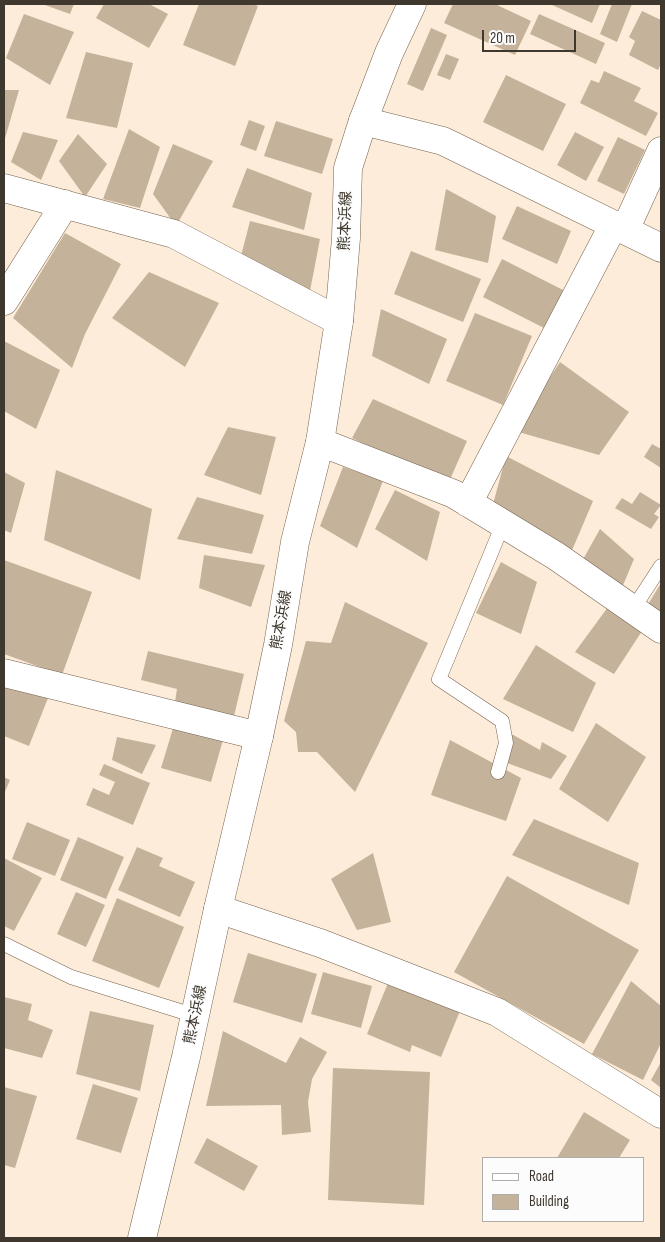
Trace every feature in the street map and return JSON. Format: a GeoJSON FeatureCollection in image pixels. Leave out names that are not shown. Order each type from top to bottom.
{"type":"FeatureCollection","features":[{"type":"Feature","properties":{"kind":"street","name":"熊本浜線"},"geometry":{"type":"LineString","coordinates":[[142,1238],[196,1016],[218,909],[259,736],[278,645],[295,542],[320,442],[339,321],[346,238],[348,168],[363,121],[389,53],[412,4]]}},
{"type":"Feature","properties":{"kind":"street"},"geometry":{"type":"LineString","coordinates":[[363,121],[444,141],[661,248]]}},
{"type":"Feature","properties":{"kind":"street"},"geometry":{"type":"LineString","coordinates":[[468,503],[661,151]]}},
{"type":"Feature","properties":{"kind":"street"},"geometry":{"type":"LineString","coordinates":[[4,188],[174,234],[339,321]]}},
{"type":"Feature","properties":{"kind":"street"},"geometry":{"type":"LineString","coordinates":[[4,301],[65,204]]}},
{"type":"Feature","properties":{"kind":"street"},"geometry":{"type":"LineString","coordinates":[[320,442],[454,494],[556,556],[661,629]]}},
{"type":"Feature","properties":{"kind":"street"},"geometry":{"type":"LineString","coordinates":[[4,673],[259,736]]}},
{"type":"Feature","properties":{"kind":"street"},"geometry":{"type":"LineString","coordinates":[[218,909],[320,943],[497,1012],[661,1114]]}},
{"type":"Feature","properties":{"kind":"lane"},"geometry":{"type":"LineString","coordinates":[[498,772],[506,743],[502,721],[440,679],[503,524]]}},
{"type":"Feature","properties":{"kind":"lane"},"geometry":{"type":"LineString","coordinates":[[633,610],[661,566]]}},
{"type":"Feature","properties":{"kind":"lane"},"geometry":{"type":"LineString","coordinates":[[4,944],[71,977],[196,1016]]}},
{"type":"Feature","properties":{"kind":"building"},"geometry":{"type":"Polygon","coordinates":[[[42,4],[74,4],[70,14],[42,4]]]}},
{"type":"Feature","properties":{"kind":"building"},"geometry":{"type":"Polygon","coordinates":[[[104,4],[149,4],[168,14],[149,48],[96,18],[104,4]]]}},
{"type":"Feature","properties":{"kind":"building"},"geometry":{"type":"Polygon","coordinates":[[[199,4],[252,4],[258,6],[235,66],[183,45],[199,4]]]}},
{"type":"Feature","properties":{"kind":"building"},"geometry":{"type":"Polygon","coordinates":[[[453,4],[495,4],[531,21],[515,55],[444,23],[453,4]]]}},
{"type":"Feature","properties":{"kind":"building"},"geometry":{"type":"Polygon","coordinates":[[[550,4],[600,4],[592,23],[550,4]]]}},
{"type":"Feature","properties":{"kind":"building"},"geometry":{"type":"Polygon","coordinates":[[[612,4],[632,4],[617,42],[600,34],[612,4]]]}},
{"type":"Feature","properties":{"kind":"building"},"geometry":{"type":"Polygon","coordinates":[[[642,11],[661,20],[661,64],[658,70],[629,55],[635,41],[629,37],[642,11]]]}},
{"type":"Feature","properties":{"kind":"building"},"geometry":{"type":"Polygon","coordinates":[[[24,14],[74,32],[50,85],[6,58],[24,14]]]}},
{"type":"Feature","properties":{"kind":"building"},"geometry":{"type":"Polygon","coordinates":[[[539,14],[605,43],[596,64],[530,34],[539,14]]]}},
{"type":"Feature","properties":{"kind":"building"},"geometry":{"type":"Polygon","coordinates":[[[431,28],[447,35],[423,91],[407,84],[431,28]]]}},
{"type":"Feature","properties":{"kind":"building"},"geometry":{"type":"Polygon","coordinates":[[[86,52],[133,63],[117,128],[66,118],[86,52]]]}},
{"type":"Feature","properties":{"kind":"building"},"geometry":{"type":"Polygon","coordinates":[[[446,54],[459,59],[450,80],[437,75],[446,54]]]}},
{"type":"Feature","properties":{"kind":"building"},"geometry":{"type":"Polygon","coordinates":[[[604,71],[641,88],[634,101],[658,113],[646,136],[580,103],[591,80],[599,83],[604,71]]]}},
{"type":"Feature","properties":{"kind":"building"},"geometry":{"type":"Polygon","coordinates":[[[506,75],[566,104],[543,151],[483,122],[506,75]]]}},
{"type":"Feature","properties":{"kind":"building"},"geometry":{"type":"Polygon","coordinates":[[[4,90],[19,90],[4,142],[4,90]]]}},
{"type":"Feature","properties":{"kind":"building"},"geometry":{"type":"Polygon","coordinates":[[[249,120],[265,126],[256,151],[240,145],[249,120]]]}},
{"type":"Feature","properties":{"kind":"building"},"geometry":{"type":"Polygon","coordinates":[[[276,121],[333,139],[322,174],[264,156],[276,121]]]}},
{"type":"Feature","properties":{"kind":"building"},"geometry":{"type":"Polygon","coordinates":[[[129,129],[160,147],[140,208],[103,199],[129,129]]]}},
{"type":"Feature","properties":{"kind":"building"},"geometry":{"type":"Polygon","coordinates":[[[23,132],[58,140],[41,180],[11,162],[23,132]]]}},
{"type":"Feature","properties":{"kind":"building"},"geometry":{"type":"Polygon","coordinates":[[[575,132],[604,147],[586,181],[557,165],[575,132]]]}},
{"type":"Feature","properties":{"kind":"building"},"geometry":{"type":"Polygon","coordinates":[[[78,134],[107,164],[85,197],[59,161],[78,134]]]}},
{"type":"Feature","properties":{"kind":"building"},"geometry":{"type":"Polygon","coordinates":[[[618,137],[645,150],[624,194],[597,181],[618,137]]]}},
{"type":"Feature","properties":{"kind":"building"},"geometry":{"type":"Polygon","coordinates":[[[173,144],[213,161],[176,226],[153,194],[173,144]]]}},
{"type":"Feature","properties":{"kind":"building"},"geometry":{"type":"Polygon","coordinates":[[[247,168],[312,193],[304,230],[232,207],[247,168]]]}},
{"type":"Feature","properties":{"kind":"building"},"geometry":{"type":"Polygon","coordinates":[[[446,189],[496,216],[488,263],[435,250],[446,189]]]}},
{"type":"Feature","properties":{"kind":"building"},"geometry":{"type":"Polygon","coordinates":[[[517,206],[571,231],[557,264],[502,239],[517,206]]]}},
{"type":"Feature","properties":{"kind":"building"},"geometry":{"type":"Polygon","coordinates":[[[250,221],[320,239],[310,291],[269,275],[268,267],[240,260],[250,221]]]}},
{"type":"Feature","properties":{"kind":"building"},"geometry":{"type":"Polygon","coordinates":[[[65,233],[121,264],[85,334],[72,368],[13,318],[65,233]]]}},
{"type":"Feature","properties":{"kind":"building"},"geometry":{"type":"Polygon","coordinates":[[[411,251],[481,279],[463,322],[394,294],[411,251]]]}},
{"type":"Feature","properties":{"kind":"building"},"geometry":{"type":"Polygon","coordinates":[[[502,259],[565,291],[546,329],[483,297],[502,259]]]}},
{"type":"Feature","properties":{"kind":"building"},"geometry":{"type":"Polygon","coordinates":[[[149,272],[219,303],[185,367],[112,318],[149,272]]]}},
{"type":"Feature","properties":{"kind":"building"},"geometry":{"type":"Polygon","coordinates":[[[381,309],[447,339],[429,384],[372,356],[381,309]]]}},
{"type":"Feature","properties":{"kind":"building"},"geometry":{"type":"Polygon","coordinates":[[[475,313],[532,336],[503,405],[446,381],[475,313]]]}},
{"type":"Feature","properties":{"kind":"building"},"geometry":{"type":"Polygon","coordinates":[[[4,341],[60,370],[36,429],[4,411],[4,341]]]}},
{"type":"Feature","properties":{"kind":"building"},"geometry":{"type":"Polygon","coordinates":[[[560,362],[629,412],[599,455],[515,431],[560,362]]]}},
{"type":"Feature","properties":{"kind":"building"},"geometry":{"type":"Polygon","coordinates":[[[373,399],[467,441],[448,484],[352,438],[373,399]]]}},
{"type":"Feature","properties":{"kind":"building"},"geometry":{"type":"Polygon","coordinates":[[[228,427],[276,437],[261,495],[204,475],[228,427]]]}},
{"type":"Feature","properties":{"kind":"building"},"geometry":{"type":"Polygon","coordinates":[[[652,444],[661,449],[661,468],[644,457],[652,444]]]}},
{"type":"Feature","properties":{"kind":"building"},"geometry":{"type":"Polygon","coordinates":[[[506,456],[593,501],[570,555],[492,508],[506,456]]]}},
{"type":"Feature","properties":{"kind":"building"},"geometry":{"type":"Polygon","coordinates":[[[343,467],[383,481],[357,548],[320,526],[343,467]]]}},
{"type":"Feature","properties":{"kind":"building"},"geometry":{"type":"Polygon","coordinates":[[[56,470],[152,509],[140,580],[44,540],[56,470]]]}},
{"type":"Feature","properties":{"kind":"building"},"geometry":{"type":"Polygon","coordinates":[[[4,472],[25,483],[11,533],[4,530],[4,472]]]}},
{"type":"Feature","properties":{"kind":"building"},"geometry":{"type":"Polygon","coordinates":[[[395,490],[440,512],[427,561],[375,529],[395,490]]]}},
{"type":"Feature","properties":{"kind":"building"},"geometry":{"type":"Polygon","coordinates":[[[640,492],[661,505],[654,514],[659,517],[651,529],[615,508],[622,498],[632,504],[640,492]]]}},
{"type":"Feature","properties":{"kind":"building"},"geometry":{"type":"Polygon","coordinates":[[[197,497],[264,515],[252,554],[177,539],[197,497]]]}},
{"type":"Feature","properties":{"kind":"building"},"geometry":{"type":"Polygon","coordinates":[[[600,529],[634,559],[621,590],[581,563],[600,529]]]}},
{"type":"Feature","properties":{"kind":"building"},"geometry":{"type":"Polygon","coordinates":[[[204,555],[265,565],[251,607],[199,588],[204,555]]]}},
{"type":"Feature","properties":{"kind":"building"},"geometry":{"type":"Polygon","coordinates":[[[4,560],[92,592],[62,675],[4,654],[4,560]]]}},
{"type":"Feature","properties":{"kind":"building"},"geometry":{"type":"Polygon","coordinates":[[[501,562],[537,582],[521,634],[476,613],[501,562]]]}},
{"type":"Feature","properties":{"kind":"building"},"geometry":{"type":"Polygon","coordinates":[[[661,583],[661,619],[644,611],[661,583]]]}},
{"type":"Feature","properties":{"kind":"building"},"geometry":{"type":"Polygon","coordinates":[[[345,602],[428,643],[355,792],[317,752],[298,752],[296,732],[284,721],[306,641],[331,643],[345,602]]]}},
{"type":"Feature","properties":{"kind":"building"},"geometry":{"type":"Polygon","coordinates":[[[608,607],[644,628],[614,674],[575,652],[608,607]]]}},
{"type":"Feature","properties":{"kind":"building"},"geometry":{"type":"Polygon","coordinates":[[[536,645],[596,683],[573,732],[503,699],[536,645]]]}},
{"type":"Feature","properties":{"kind":"building"},"geometry":{"type":"Polygon","coordinates":[[[148,651],[244,674],[234,716],[175,702],[177,689],[141,680],[148,651]]]}},
{"type":"Feature","properties":{"kind":"building"},"geometry":{"type":"Polygon","coordinates":[[[4,680],[48,698],[29,746],[4,736],[4,680]]]}},
{"type":"Feature","properties":{"kind":"building"},"geometry":{"type":"Polygon","coordinates":[[[596,723],[646,757],[608,822],[559,789],[596,723]]]}},
{"type":"Feature","properties":{"kind":"building"},"geometry":{"type":"Polygon","coordinates":[[[174,725],[223,740],[211,782],[161,768],[174,725]]]}},
{"type":"Feature","properties":{"kind":"building"},"geometry":{"type":"Polygon","coordinates":[[[508,732],[540,750],[542,742],[567,756],[551,779],[507,763],[508,732]]]}},
{"type":"Feature","properties":{"kind":"building"},"geometry":{"type":"Polygon","coordinates":[[[117,737],[156,745],[142,774],[112,760],[117,737]]]}},
{"type":"Feature","properties":{"kind":"building"},"geometry":{"type":"Polygon","coordinates":[[[450,740],[521,778],[506,821],[431,795],[450,740]]]}},
{"type":"Feature","properties":{"kind":"building"},"geometry":{"type":"Polygon","coordinates":[[[104,764],[150,783],[133,825],[86,805],[93,788],[109,795],[115,782],[99,775],[104,764]]]}},
{"type":"Feature","properties":{"kind":"building"},"geometry":{"type":"Polygon","coordinates":[[[4,777],[10,780],[4,794],[4,777]]]}},
{"type":"Feature","properties":{"kind":"building"},"geometry":{"type":"Polygon","coordinates":[[[534,819],[639,863],[629,905],[512,855],[534,819]]]}},
{"type":"Feature","properties":{"kind":"building"},"geometry":{"type":"Polygon","coordinates":[[[27,822],[70,840],[55,876],[12,859],[27,822]]]}},
{"type":"Feature","properties":{"kind":"building"},"geometry":{"type":"Polygon","coordinates":[[[78,837],[124,857],[106,899],[60,880],[78,837]]]}},
{"type":"Feature","properties":{"kind":"building"},"geometry":{"type":"Polygon","coordinates":[[[137,847],[163,858],[159,866],[195,882],[180,917],[118,890],[137,847]]]}},
{"type":"Feature","properties":{"kind":"building"},"geometry":{"type":"Polygon","coordinates":[[[373,853],[391,922],[357,930],[331,879],[373,853]]]}},
{"type":"Feature","properties":{"kind":"building"},"geometry":{"type":"Polygon","coordinates":[[[4,858],[42,878],[14,931],[4,926],[4,858]]]}},
{"type":"Feature","properties":{"kind":"building"},"geometry":{"type":"Polygon","coordinates":[[[507,876],[639,950],[584,1044],[454,972],[507,876]]]}},
{"type":"Feature","properties":{"kind":"building"},"geometry":{"type":"Polygon","coordinates":[[[76,892],[105,905],[86,947],[57,934],[76,892]]]}},
{"type":"Feature","properties":{"kind":"building"},"geometry":{"type":"Polygon","coordinates":[[[117,898],[184,927],[159,988],[92,961],[117,898]]]}},
{"type":"Feature","properties":{"kind":"building"},"geometry":{"type":"Polygon","coordinates":[[[248,953],[317,974],[302,1023],[233,1002],[248,953]]]}},
{"type":"Feature","properties":{"kind":"building"},"geometry":{"type":"Polygon","coordinates":[[[323,972],[372,986],[361,1028],[311,1014],[323,972]]]}},
{"type":"Feature","properties":{"kind":"building"},"geometry":{"type":"Polygon","coordinates":[[[631,981],[661,1006],[661,1043],[643,1080],[592,1054],[631,981]]]}},
{"type":"Feature","properties":{"kind":"building"},"geometry":{"type":"Polygon","coordinates":[[[388,983],[460,1011],[441,1057],[412,1045],[410,1052],[367,1034],[388,983]]]}},
{"type":"Feature","properties":{"kind":"building"},"geometry":{"type":"Polygon","coordinates":[[[4,997],[32,1004],[28,1020],[53,1030],[42,1058],[4,1048],[4,997]]]}},
{"type":"Feature","properties":{"kind":"building"},"geometry":{"type":"Polygon","coordinates":[[[90,1011],[154,1025],[140,1091],[76,1074],[90,1011]]]}},
{"type":"Feature","properties":{"kind":"building"},"geometry":{"type":"Polygon","coordinates":[[[223,1031],[286,1063],[300,1037],[327,1052],[312,1079],[308,1102],[311,1132],[282,1135],[281,1105],[206,1106],[223,1031]]]}},
{"type":"Feature","properties":{"kind":"building"},"geometry":{"type":"Polygon","coordinates":[[[661,1062],[661,1088],[651,1080],[661,1062]]]}},
{"type":"Feature","properties":{"kind":"building"},"geometry":{"type":"Polygon","coordinates":[[[333,1068],[430,1072],[424,1205],[328,1200],[333,1068]]]}},
{"type":"Feature","properties":{"kind":"building"},"geometry":{"type":"Polygon","coordinates":[[[93,1084],[138,1098],[121,1153],[76,1139],[93,1084]]]}},
{"type":"Feature","properties":{"kind":"building"},"geometry":{"type":"Polygon","coordinates":[[[4,1087],[37,1096],[15,1168],[4,1165],[4,1087]]]}},
{"type":"Feature","properties":{"kind":"building"},"geometry":{"type":"Polygon","coordinates":[[[584,1112],[630,1140],[620,1157],[558,1157],[584,1112]]]}},
{"type":"Feature","properties":{"kind":"building"},"geometry":{"type":"Polygon","coordinates":[[[207,1138],[258,1166],[244,1191],[194,1163],[207,1138]]]}}]}
